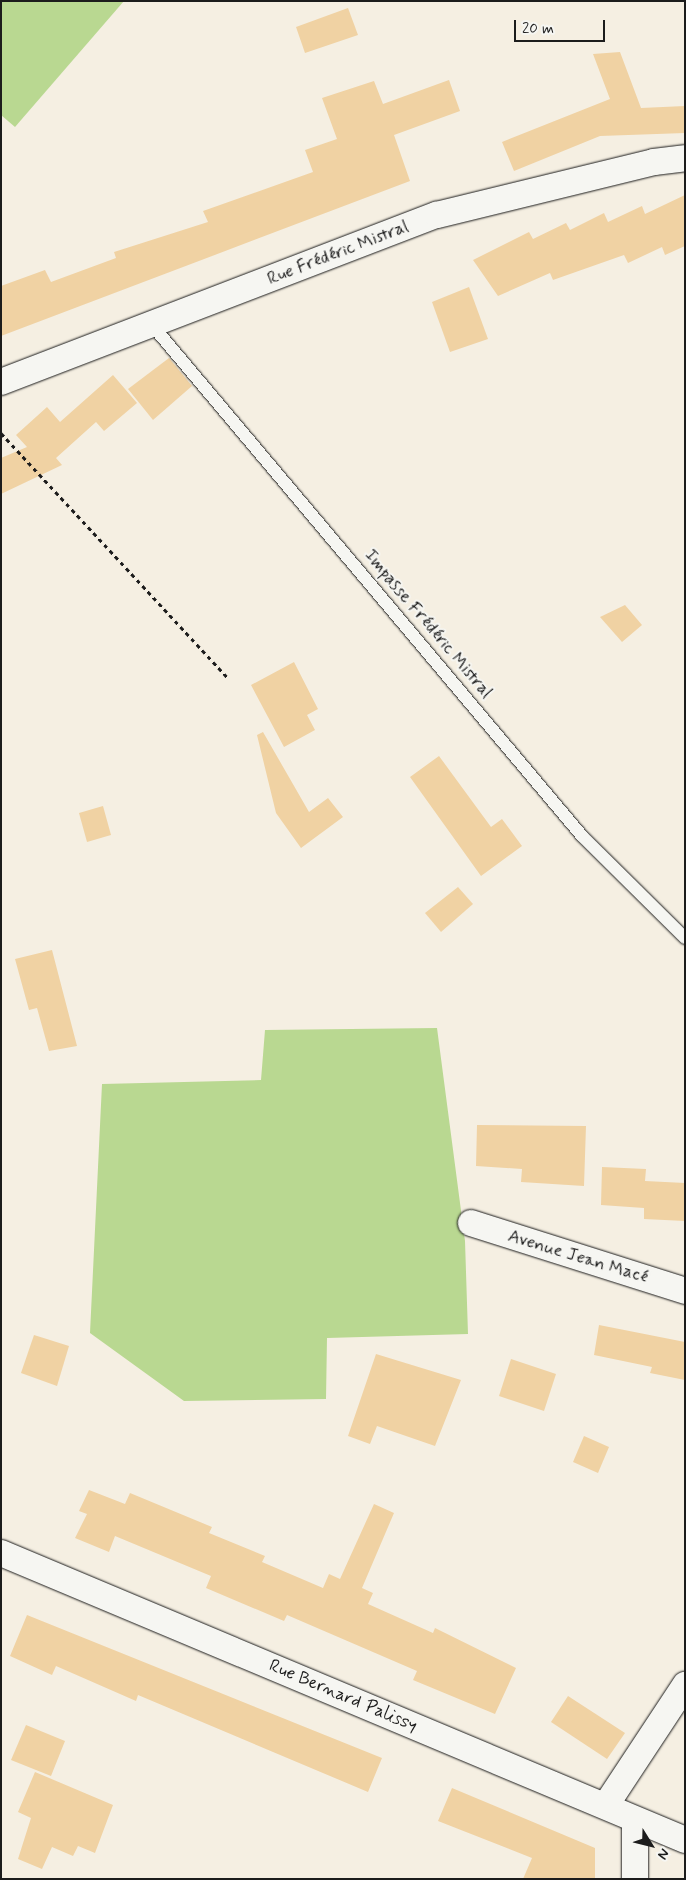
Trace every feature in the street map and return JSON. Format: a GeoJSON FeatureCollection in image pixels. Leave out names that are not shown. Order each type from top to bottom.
{"type":"FeatureCollection","features":[{"type":"Feature","properties":{"kind":"street","name":"Rue Frédéric Mistral"},"geometry":{"type":"LineString","coordinates":[[1,382],[437,215],[654,162],[685,158]]}},
{"type":"Feature","properties":{"kind":"street","name":"Avenue Jean Macé"},"geometry":{"type":"LineString","coordinates":[[471,1223],[685,1290]]}},
{"type":"Feature","properties":{"kind":"street","name":"Rue Bernard Palissy"},"geometry":{"type":"LineString","coordinates":[[1,1553],[606,1805],[635,1820],[685,1840]]}},
{"type":"Feature","properties":{"kind":"street"},"geometry":{"type":"LineString","coordinates":[[606,1805],[685,1685]]}},
{"type":"Feature","properties":{"kind":"street"},"geometry":{"type":"LineString","coordinates":[[634,1879],[635,1820]]}},
{"type":"Feature","properties":{"kind":"lane","name":"Impasse Frédéric Mistral"},"geometry":{"type":"LineString","coordinates":[[152,325],[582,836],[685,938]]}},
{"type":"Feature","properties":{"kind":"path"},"geometry":{"type":"LineString","coordinates":[[1,433],[227,677]]}},
{"type":"Feature","properties":{"kind":"green space"},"geometry":{"type":"Polygon","coordinates":[[[1,1],[124,1],[15,127],[1,115],[1,1]]]}},
{"type":"Feature","properties":{"kind":"green space"},"geometry":{"type":"Polygon","coordinates":[[[437,1028],[465,1241],[468,1334],[327,1338],[326,1399],[184,1401],[90,1333],[102,1084],[261,1080],[265,1030],[437,1028]]]}},
{"type":"Feature","properties":{"kind":"building"},"geometry":{"type":"Polygon","coordinates":[[[348,8],[358,35],[305,53],[296,27],[348,8]]]}},
{"type":"Feature","properties":{"kind":"building"},"geometry":{"type":"Polygon","coordinates":[[[620,52],[641,108],[685,106],[685,133],[600,136],[514,171],[502,142],[610,99],[593,54],[620,52]]]}},
{"type":"Feature","properties":{"kind":"building"},"geometry":{"type":"Polygon","coordinates":[[[449,80],[460,111],[394,135],[410,181],[1,336],[1,286],[45,270],[51,282],[116,258],[114,252],[208,222],[203,211],[313,172],[305,150],[337,139],[322,98],[374,81],[383,104],[449,80]]]}},
{"type":"Feature","properties":{"kind":"building"},"geometry":{"type":"Polygon","coordinates":[[[685,195],[685,246],[665,255],[662,247],[628,263],[624,255],[553,280],[550,273],[498,296],[473,260],[529,232],[533,239],[566,223],[570,230],[604,213],[608,222],[642,206],[645,214],[685,195]]]}},
{"type":"Feature","properties":{"kind":"building"},"geometry":{"type":"Polygon","coordinates":[[[469,287],[488,339],[450,352],[432,302],[469,287]]]}},
{"type":"Feature","properties":{"kind":"building"},"geometry":{"type":"Polygon","coordinates":[[[169,358],[192,386],[153,420],[128,389],[169,358]]]}},
{"type":"Feature","properties":{"kind":"building"},"geometry":{"type":"Polygon","coordinates":[[[113,375],[137,403],[104,431],[96,422],[56,458],[62,465],[1,494],[1,458],[27,447],[16,435],[47,407],[60,422],[113,375]]]}},
{"type":"Feature","properties":{"kind":"building"},"geometry":{"type":"Polygon","coordinates":[[[625,605],[642,625],[622,642],[600,617],[625,605]]]}},
{"type":"Feature","properties":{"kind":"building"},"geometry":{"type":"Polygon","coordinates":[[[294,662],[318,709],[307,715],[315,730],[284,747],[251,685],[294,662]]]}},
{"type":"Feature","properties":{"kind":"building"},"geometry":{"type":"Polygon","coordinates":[[[263,732],[309,812],[328,798],[343,817],[301,848],[276,813],[257,735],[263,732]]]}},
{"type":"Feature","properties":{"kind":"building"},"geometry":{"type":"Polygon","coordinates":[[[439,756],[491,827],[502,819],[522,846],[481,876],[410,777],[439,756]]]}},
{"type":"Feature","properties":{"kind":"building"},"geometry":{"type":"Polygon","coordinates":[[[103,806],[111,835],[87,842],[79,813],[103,806]]]}},
{"type":"Feature","properties":{"kind":"building"},"geometry":{"type":"Polygon","coordinates":[[[458,887],[473,904],[441,932],[425,913],[458,887]]]}},
{"type":"Feature","properties":{"kind":"building"},"geometry":{"type":"Polygon","coordinates":[[[52,950],[77,1046],[49,1051],[37,1008],[29,1010],[15,959],[52,950]]]}},
{"type":"Feature","properties":{"kind":"building"},"geometry":{"type":"Polygon","coordinates":[[[477,1125],[586,1126],[584,1186],[521,1182],[522,1169],[476,1166],[477,1125]]]}},
{"type":"Feature","properties":{"kind":"building"},"geometry":{"type":"Polygon","coordinates":[[[602,1167],[646,1169],[645,1181],[685,1183],[685,1221],[644,1219],[644,1208],[601,1205],[602,1167]]]}},
{"type":"Feature","properties":{"kind":"building"},"geometry":{"type":"Polygon","coordinates":[[[599,1325],[685,1342],[685,1380],[650,1373],[652,1367],[594,1355],[599,1325]]]}},
{"type":"Feature","properties":{"kind":"building"},"geometry":{"type":"Polygon","coordinates":[[[34,1335],[69,1346],[57,1386],[21,1373],[34,1335]]]}},
{"type":"Feature","properties":{"kind":"building"},"geometry":{"type":"Polygon","coordinates":[[[376,1354],[461,1380],[435,1446],[377,1426],[370,1444],[348,1436],[376,1354]]]}},
{"type":"Feature","properties":{"kind":"building"},"geometry":{"type":"Polygon","coordinates":[[[511,1359],[556,1374],[544,1411],[499,1396],[511,1359]]]}},
{"type":"Feature","properties":{"kind":"building"},"geometry":{"type":"Polygon","coordinates":[[[584,1436],[609,1447],[598,1473],[573,1462],[584,1436]]]}},
{"type":"Feature","properties":{"kind":"building"},"geometry":{"type":"Polygon","coordinates":[[[89,1490],[125,1504],[130,1493],[212,1527],[209,1533],[265,1556],[262,1562],[323,1588],[329,1574],[340,1579],[374,1504],[394,1513],[362,1588],[373,1593],[368,1604],[433,1633],[435,1628],[516,1668],[495,1714],[413,1680],[417,1671],[287,1615],[284,1621],[206,1588],[211,1576],[115,1536],[109,1552],[75,1538],[87,1514],[79,1511],[89,1490]]]}},
{"type":"Feature","properties":{"kind":"building"},"geometry":{"type":"Polygon","coordinates":[[[27,1615],[382,1758],[368,1792],[138,1695],[136,1701],[56,1666],[52,1675],[10,1656],[27,1615]]]}},
{"type":"Feature","properties":{"kind":"building"},"geometry":{"type":"Polygon","coordinates":[[[568,1696],[625,1733],[607,1759],[551,1722],[568,1696]]]}},
{"type":"Feature","properties":{"kind":"building"},"geometry":{"type":"Polygon","coordinates":[[[26,1725],[65,1741],[51,1776],[11,1760],[26,1725]]]}},
{"type":"Feature","properties":{"kind":"building"},"geometry":{"type":"Polygon","coordinates":[[[35,1772],[113,1805],[95,1853],[78,1846],[73,1856],[52,1847],[42,1869],[18,1859],[31,1818],[18,1812],[35,1772]]]}},
{"type":"Feature","properties":{"kind":"building"},"geometry":{"type":"Polygon","coordinates":[[[452,1788],[595,1848],[595,1879],[523,1879],[532,1858],[438,1821],[452,1788]]]}}]}
